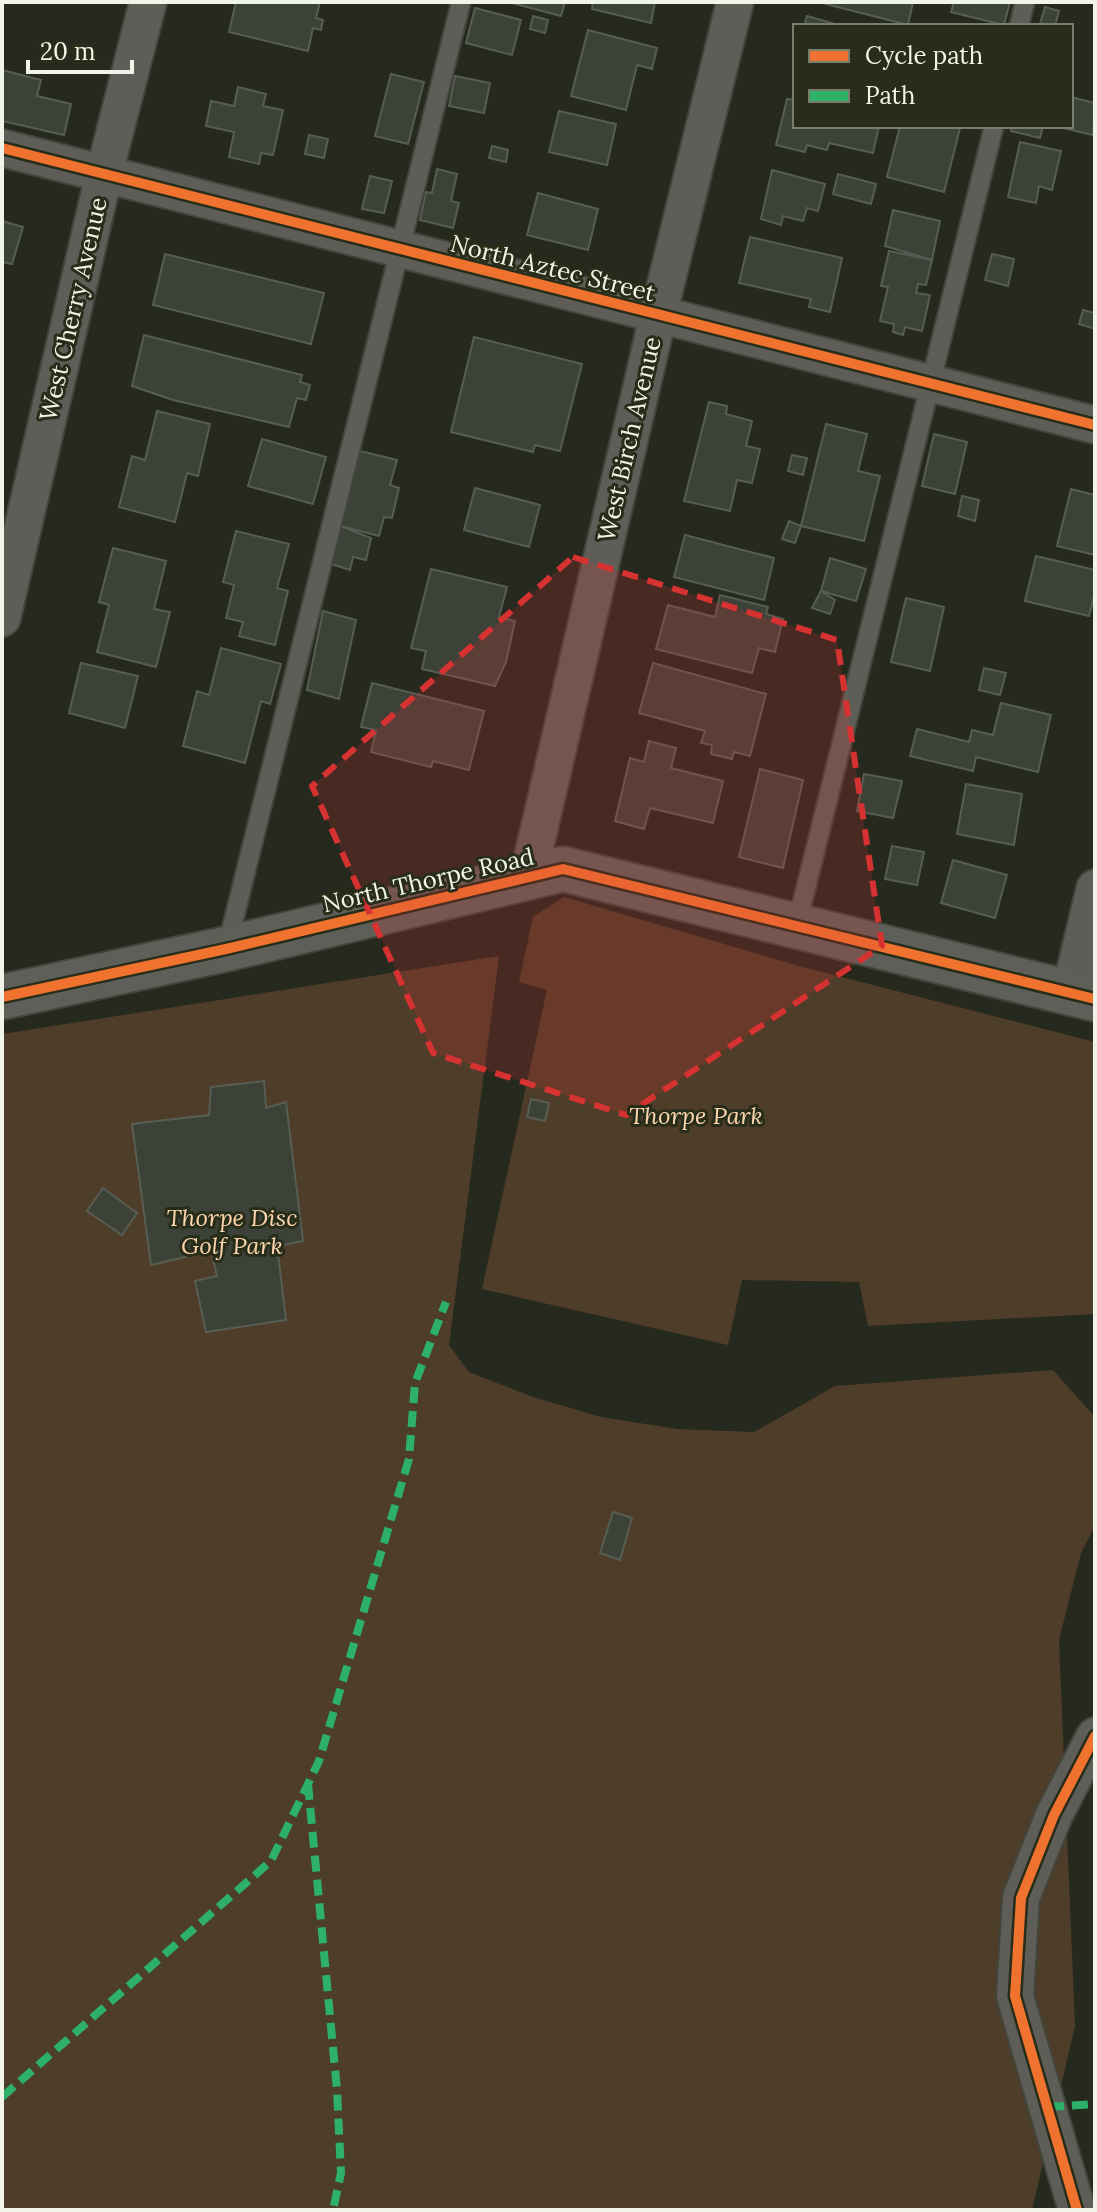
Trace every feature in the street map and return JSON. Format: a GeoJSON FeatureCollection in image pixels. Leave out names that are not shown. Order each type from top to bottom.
{"type":"FeatureCollection","features":[{"type":"Feature","properties":{"kind":"street","name":"West Cherry Avenue"},"geometry":{"type":"LineString","coordinates":[[2,618],[104,174],[148,2]]}},
{"type":"Feature","properties":{"kind":"street","name":"West Birch Avenue"},"geometry":{"type":"LineString","coordinates":[[528,877],[658,316],[735,2]]}},
{"type":"Feature","properties":{"kind":"street","name":"North Aztec Street"},"geometry":{"type":"LineString","coordinates":[[2,148],[1095,425]]}},
{"type":"Feature","properties":{"kind":"street","name":"North Thorpe Road"},"geometry":{"type":"LineString","coordinates":[[2,997],[226,949],[563,869],[1083,996]]}},
{"type":"Feature","properties":{"kind":"street"},"geometry":{"type":"LineString","coordinates":[[1083,996],[1095,888]]}},
{"type":"Feature","properties":{"kind":"street"},"geometry":{"type":"LineString","coordinates":[[1077,2210],[1015,1996],[1021,1898],[1054,1815],[1095,1736]]}},
{"type":"Feature","properties":{"kind":"lane"},"geometry":{"type":"LineString","coordinates":[[226,949],[461,2]]}},
{"type":"Feature","properties":{"kind":"lane"},"geometry":{"type":"LineString","coordinates":[[1020,24],[1025,2]]}},
{"type":"Feature","properties":{"kind":"lane"},"geometry":{"type":"LineString","coordinates":[[796,928],[994,128]]}},
{"type":"Feature","properties":{"kind":"highlighted area"},"geometry":{"type":"Polygon","coordinates":[[[573,557],[837,640],[882,946],[626,1115],[433,1053],[312,786],[573,557]]]}},
{"type":"Feature","properties":{"kind":"green space","name":"Thorpe Park"},"geometry":{"type":"Polygon","coordinates":[[[564,897],[799,966],[1095,1042],[1095,1314],[868,1326],[859,1282],[742,1280],[728,1345],[482,1289],[547,990],[519,982],[533,917],[564,897]]]}},
{"type":"Feature","properties":{"kind":"green space","name":"Thorpe Disc Golf Park"},"geometry":{"type":"Polygon","coordinates":[[[499,956],[449,1345],[469,1372],[533,1397],[601,1417],[677,1429],[754,1432],[835,1386],[1053,1370],[1095,1417],[1095,1526],[1081,1553],[1059,1640],[1075,2026],[1032,2210],[2,2210],[2,1034],[499,956]]]}},
{"type":"Feature","properties":{"kind":"building"},"geometry":{"type":"Polygon","coordinates":[[[236,2],[320,2],[316,18],[323,20],[321,30],[313,28],[308,51],[229,32],[236,2]]]}},
{"type":"Feature","properties":{"kind":"building"},"geometry":{"type":"Polygon","coordinates":[[[508,2],[565,2],[561,16],[508,2]]]}},
{"type":"Feature","properties":{"kind":"building"},"geometry":{"type":"Polygon","coordinates":[[[593,2],[655,2],[651,23],[592,9],[593,2]]]}},
{"type":"Feature","properties":{"kind":"building"},"geometry":{"type":"Polygon","coordinates":[[[818,2],[913,2],[908,24],[818,2]]]}},
{"type":"Feature","properties":{"kind":"building"},"geometry":{"type":"Polygon","coordinates":[[[954,2],[1010,2],[1004,24],[951,12],[954,2]]]}},
{"type":"Feature","properties":{"kind":"building"},"geometry":{"type":"Polygon","coordinates":[[[1045,7],[1059,11],[1056,24],[1040,24],[1045,7]]]}},
{"type":"Feature","properties":{"kind":"building"},"geometry":{"type":"Polygon","coordinates":[[[475,8],[521,20],[512,55],[466,43],[475,8]]]}},
{"type":"Feature","properties":{"kind":"building"},"geometry":{"type":"Polygon","coordinates":[[[533,16],[548,20],[545,33],[530,29],[533,16]]]}},
{"type":"Feature","properties":{"kind":"building"},"geometry":{"type":"Polygon","coordinates":[[[807,16],[835,24],[805,24],[807,16]]]}},
{"type":"Feature","properties":{"kind":"building"},"geometry":{"type":"Polygon","coordinates":[[[588,30],[657,48],[652,69],[637,65],[626,110],[571,96],[588,30]]]}},
{"type":"Feature","properties":{"kind":"building"},"geometry":{"type":"Polygon","coordinates":[[[2,70],[41,80],[37,96],[71,104],[64,135],[2,121],[2,70]]]}},
{"type":"Feature","properties":{"kind":"building"},"geometry":{"type":"Polygon","coordinates":[[[391,74],[424,82],[408,144],[375,136],[391,74]]]}},
{"type":"Feature","properties":{"kind":"building"},"geometry":{"type":"Polygon","coordinates":[[[455,76],[490,83],[484,113],[449,106],[455,76]]]}},
{"type":"Feature","properties":{"kind":"building"},"geometry":{"type":"Polygon","coordinates":[[[238,87],[266,94],[263,106],[283,110],[273,155],[261,153],[259,164],[229,157],[234,132],[206,126],[211,101],[234,106],[238,87]]]}},
{"type":"Feature","properties":{"kind":"building"},"geometry":{"type":"Polygon","coordinates":[[[1073,98],[1095,103],[1093,135],[1063,128],[1073,128],[1073,98]]]}},
{"type":"Feature","properties":{"kind":"building"},"geometry":{"type":"Polygon","coordinates":[[[787,99],[793,100],[793,128],[879,128],[873,153],[829,143],[827,150],[807,145],[805,152],[776,145],[787,99]]]}},
{"type":"Feature","properties":{"kind":"building"},"geometry":{"type":"Polygon","coordinates":[[[559,111],[616,124],[607,165],[549,152],[559,111]]]}},
{"type":"Feature","properties":{"kind":"building"},"geometry":{"type":"Polygon","coordinates":[[[899,128],[960,128],[944,192],[887,177],[899,128]]]}},
{"type":"Feature","properties":{"kind":"building"},"geometry":{"type":"Polygon","coordinates":[[[1012,128],[1042,128],[1040,138],[1011,131],[1012,128]]]}},
{"type":"Feature","properties":{"kind":"building"},"geometry":{"type":"Polygon","coordinates":[[[309,135],[328,139],[324,158],[305,154],[309,135]]]}},
{"type":"Feature","properties":{"kind":"building"},"geometry":{"type":"Polygon","coordinates":[[[1020,142],[1061,151],[1052,190],[1039,186],[1036,203],[1008,197],[1020,142]]]}},
{"type":"Feature","properties":{"kind":"building"},"geometry":{"type":"Polygon","coordinates":[[[492,146],[508,150],[506,162],[489,158],[492,146]]]}},
{"type":"Feature","properties":{"kind":"building"},"geometry":{"type":"Polygon","coordinates":[[[437,169],[457,174],[451,201],[459,203],[453,228],[420,220],[426,192],[432,193],[437,169]]]}},
{"type":"Feature","properties":{"kind":"building"},"geometry":{"type":"Polygon","coordinates":[[[772,170],[825,184],[818,211],[807,208],[803,221],[783,216],[781,225],[761,219],[772,170]]]}},
{"type":"Feature","properties":{"kind":"building"},"geometry":{"type":"Polygon","coordinates":[[[838,174],[876,184],[871,204],[833,194],[838,174]]]}},
{"type":"Feature","properties":{"kind":"building"},"geometry":{"type":"Polygon","coordinates":[[[370,176],[392,181],[384,213],[362,209],[370,176]]]}},
{"type":"Feature","properties":{"kind":"building"},"geometry":{"type":"Polygon","coordinates":[[[538,193],[598,209],[588,250],[527,235],[538,193]]]}},
{"type":"Feature","properties":{"kind":"building"},"geometry":{"type":"Polygon","coordinates":[[[893,210],[940,221],[932,260],[885,246],[893,210]]]}},
{"type":"Feature","properties":{"kind":"building"},"geometry":{"type":"Polygon","coordinates":[[[2,221],[23,227],[12,264],[2,264],[2,221]]]}},
{"type":"Feature","properties":{"kind":"building"},"geometry":{"type":"Polygon","coordinates":[[[750,237],[842,258],[830,312],[809,307],[811,299],[739,283],[750,237]]]}},
{"type":"Feature","properties":{"kind":"building"},"geometry":{"type":"Polygon","coordinates":[[[889,251],[932,260],[926,285],[918,284],[916,293],[930,295],[922,331],[905,327],[903,335],[893,332],[894,324],[880,321],[888,287],[881,286],[889,251]]]}},
{"type":"Feature","properties":{"kind":"building"},"geometry":{"type":"Polygon","coordinates":[[[165,254],[324,293],[311,344],[153,305],[165,254]]]}},
{"type":"Feature","properties":{"kind":"building"},"geometry":{"type":"Polygon","coordinates":[[[992,254],[1014,259],[1008,286],[985,280],[992,254]]]}},
{"type":"Feature","properties":{"kind":"building"},"geometry":{"type":"Polygon","coordinates":[[[1083,310],[1095,313],[1095,329],[1079,324],[1083,310]]]}},
{"type":"Feature","properties":{"kind":"building"},"geometry":{"type":"Polygon","coordinates":[[[144,335],[302,375],[300,382],[310,385],[306,400],[297,398],[289,427],[173,400],[132,386],[144,335]]]}},
{"type":"Feature","properties":{"kind":"building"},"geometry":{"type":"Polygon","coordinates":[[[474,337],[582,364],[560,451],[535,445],[533,452],[451,432],[474,337]]]}},
{"type":"Feature","properties":{"kind":"building"},"geometry":{"type":"Polygon","coordinates":[[[709,402],[727,406],[726,414],[752,421],[746,446],[760,449],[752,483],[737,480],[730,511],[684,501],[709,402]]]}},
{"type":"Feature","properties":{"kind":"building"},"geometry":{"type":"Polygon","coordinates":[[[157,411],[210,424],[198,476],[187,473],[175,522],[119,507],[132,456],[145,460],[157,411]]]}},
{"type":"Feature","properties":{"kind":"building"},"geometry":{"type":"Polygon","coordinates":[[[826,424],[867,434],[858,471],[880,476],[864,541],[801,526],[826,424]]]}},
{"type":"Feature","properties":{"kind":"building"},"geometry":{"type":"Polygon","coordinates":[[[934,434],[967,442],[955,494],[922,486],[934,434]]]}},
{"type":"Feature","properties":{"kind":"building"},"geometry":{"type":"Polygon","coordinates":[[[262,439],[326,457],[313,504],[248,486],[262,439]]]}},
{"type":"Feature","properties":{"kind":"building"},"geometry":{"type":"Polygon","coordinates":[[[360,451],[397,460],[390,485],[399,488],[392,518],[384,517],[379,536],[341,526],[360,451]]]}},
{"type":"Feature","properties":{"kind":"building"},"geometry":{"type":"Polygon","coordinates":[[[792,455],[807,458],[803,475],[788,471],[792,455]]]}},
{"type":"Feature","properties":{"kind":"building"},"geometry":{"type":"Polygon","coordinates":[[[475,488],[540,505],[529,547],[464,530],[475,488]]]}},
{"type":"Feature","properties":{"kind":"building"},"geometry":{"type":"Polygon","coordinates":[[[1071,489],[1095,495],[1095,555],[1057,546],[1071,489]]]}},
{"type":"Feature","properties":{"kind":"building"},"geometry":{"type":"Polygon","coordinates":[[[962,496],[979,500],[975,521],[958,516],[962,496]]]}},
{"type":"Feature","properties":{"kind":"building"},"geometry":{"type":"Polygon","coordinates":[[[789,521],[801,526],[795,543],[782,539],[789,521]]]}},
{"type":"Feature","properties":{"kind":"building"},"geometry":{"type":"Polygon","coordinates":[[[341,526],[371,538],[366,560],[353,557],[350,570],[331,564],[341,526]]]}},
{"type":"Feature","properties":{"kind":"building"},"geometry":{"type":"Polygon","coordinates":[[[236,531],[289,544],[277,588],[288,591],[275,645],[239,636],[243,622],[226,618],[234,585],[223,582],[236,531]]]}},
{"type":"Feature","properties":{"kind":"building"},"geometry":{"type":"Polygon","coordinates":[[[685,535],[774,558],[764,600],[674,577],[685,535]]]}},
{"type":"Feature","properties":{"kind":"building"},"geometry":{"type":"Polygon","coordinates":[[[113,548],[166,561],[154,609],[170,612],[156,667],[97,652],[109,605],[99,602],[113,548]]]}},
{"type":"Feature","properties":{"kind":"building"},"geometry":{"type":"Polygon","coordinates":[[[1036,556],[1095,570],[1095,592],[1089,616],[1025,601],[1036,556]]]}},
{"type":"Feature","properties":{"kind":"building"},"geometry":{"type":"Polygon","coordinates":[[[830,558],[866,569],[856,601],[821,591],[830,558]]]}},
{"type":"Feature","properties":{"kind":"building"},"geometry":{"type":"Polygon","coordinates":[[[431,569],[507,587],[499,617],[515,621],[506,662],[495,686],[422,669],[426,651],[411,648],[431,569]]]}},
{"type":"Feature","properties":{"kind":"building"},"geometry":{"type":"Polygon","coordinates":[[[821,591],[835,600],[830,614],[812,608],[821,591]]]}},
{"type":"Feature","properties":{"kind":"building"},"geometry":{"type":"Polygon","coordinates":[[[720,595],[768,607],[766,614],[783,619],[775,652],[759,648],[752,673],[656,649],[668,605],[715,617],[720,595]]]}},
{"type":"Feature","properties":{"kind":"building"},"geometry":{"type":"Polygon","coordinates":[[[906,598],[944,607],[930,671],[891,662],[906,598]]]}},
{"type":"Feature","properties":{"kind":"building"},"geometry":{"type":"Polygon","coordinates":[[[323,611],[356,620],[339,699],[307,690],[323,611]]]}},
{"type":"Feature","properties":{"kind":"building"},"geometry":{"type":"Polygon","coordinates":[[[221,648],[281,664],[270,704],[261,701],[245,763],[183,746],[197,691],[209,695],[221,648]]]}},
{"type":"Feature","properties":{"kind":"building"},"geometry":{"type":"Polygon","coordinates":[[[81,663],[138,676],[125,728],[69,713],[81,663]]]}},
{"type":"Feature","properties":{"kind":"building"},"geometry":{"type":"Polygon","coordinates":[[[653,663],[766,694],[750,756],[734,752],[732,759],[711,754],[712,745],[701,743],[705,731],[639,713],[653,663]]]}},
{"type":"Feature","properties":{"kind":"building"},"geometry":{"type":"Polygon","coordinates":[[[984,668],[1006,673],[1000,695],[979,690],[984,668]]]}},
{"type":"Feature","properties":{"kind":"building"},"geometry":{"type":"Polygon","coordinates":[[[372,683],[484,711],[469,770],[433,761],[431,767],[371,752],[376,730],[361,727],[372,683]]]}},
{"type":"Feature","properties":{"kind":"building"},"geometry":{"type":"Polygon","coordinates":[[[1001,703],[1051,715],[1038,772],[976,757],[973,771],[910,756],[917,729],[969,742],[972,730],[993,735],[1001,703]]]}},
{"type":"Feature","properties":{"kind":"building"},"geometry":{"type":"Polygon","coordinates":[[[649,741],[676,748],[671,768],[723,781],[713,823],[650,808],[644,829],[615,821],[630,758],[644,762],[649,741]]]}},
{"type":"Feature","properties":{"kind":"building"},"geometry":{"type":"Polygon","coordinates":[[[760,769],[803,780],[783,868],[739,857],[760,769]]]}},
{"type":"Feature","properties":{"kind":"building"},"geometry":{"type":"Polygon","coordinates":[[[864,774],[902,781],[893,818],[857,811],[864,774]]]}},
{"type":"Feature","properties":{"kind":"building"},"geometry":{"type":"Polygon","coordinates":[[[966,784],[1022,794],[1014,845],[957,834],[966,784]]]}},
{"type":"Feature","properties":{"kind":"building"},"geometry":{"type":"Polygon","coordinates":[[[892,846],[924,852],[917,885],[885,879],[892,846]]]}},
{"type":"Feature","properties":{"kind":"building"},"geometry":{"type":"Polygon","coordinates":[[[953,860],[1007,875],[995,918],[941,903],[953,860]]]}},
{"type":"Feature","properties":{"kind":"building"},"geometry":{"type":"Polygon","coordinates":[[[264,1081],[266,1108],[286,1102],[303,1241],[277,1246],[286,1320],[206,1332],[195,1281],[217,1276],[211,1251],[151,1265],[132,1124],[209,1115],[211,1087],[264,1081]]]}},
{"type":"Feature","properties":{"kind":"building"},"geometry":{"type":"Polygon","coordinates":[[[531,1099],[549,1103],[545,1121],[527,1117],[531,1099]]]}},
{"type":"Feature","properties":{"kind":"building"},"geometry":{"type":"Polygon","coordinates":[[[103,1188],[137,1213],[122,1235],[87,1211],[103,1188]]]}},
{"type":"Feature","properties":{"kind":"building"},"geometry":{"type":"Polygon","coordinates":[[[613,1512],[632,1518],[620,1560],[600,1553],[613,1512]]]}},
{"type":"Feature","properties":{"kind":"marked path"},"geometry":{"type":"LineString","coordinates":[[2,2097],[271,1861],[319,1761],[409,1459],[415,1383],[446,1302]]}},
{"type":"Feature","properties":{"kind":"marked path"},"geometry":{"type":"LineString","coordinates":[[308,1784],[337,2090],[341,2173],[333,2210]]}},
{"type":"Feature","properties":{"kind":"marked path"},"geometry":{"type":"LineString","coordinates":[[1048,2107],[1095,2104]]}},
{"type":"Feature","properties":{"kind":"cycle path"},"geometry":{"type":"LineString","coordinates":[[2,148],[1095,425]]}},
{"type":"Feature","properties":{"kind":"cycle path"},"geometry":{"type":"LineString","coordinates":[[2,997],[226,949],[563,869],[1095,999]]}},
{"type":"Feature","properties":{"kind":"cycle path"},"geometry":{"type":"LineString","coordinates":[[1077,2210],[1015,1996],[1021,1898],[1054,1815],[1095,1736]]}}]}
